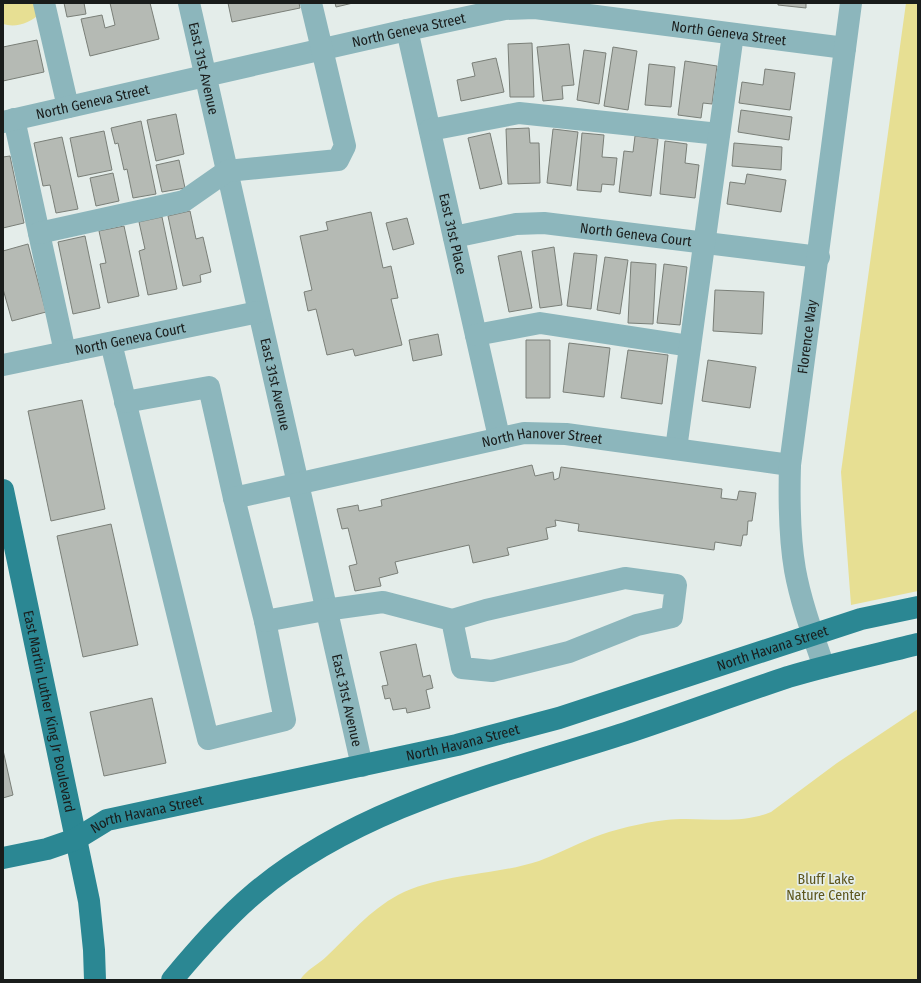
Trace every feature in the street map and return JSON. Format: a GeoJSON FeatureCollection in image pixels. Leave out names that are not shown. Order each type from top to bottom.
{"type":"FeatureCollection","features":[{"type":"Feature","properties":{"kind":"main road","name":"East Martin Luther King Jr Boulevard"},"geometry":{"type":"LineString","coordinates":[[3,490],[7,528],[76,839],[91,920],[95,980]]}},
{"type":"Feature","properties":{"kind":"main road","name":"North Havana Street"},"geometry":{"type":"LineString","coordinates":[[3,858],[47,849],[76,839],[107,820],[457,746],[559,718],[813,636],[861,619],[918,607]]}},
{"type":"Feature","properties":{"kind":"main road"},"geometry":{"type":"LineString","coordinates":[[172,980],[218,927],[256,892],[321,846],[370,820],[400,807],[511,769],[661,722],[790,677],[918,644]]}},
{"type":"Feature","properties":{"kind":"street"},"geometry":{"type":"LineString","coordinates":[[44,3],[68,107]]}},
{"type":"Feature","properties":{"kind":"street","name":"East 31st Avenue"},"geometry":{"type":"LineString","coordinates":[[189,3],[296,483],[362,766]]}},
{"type":"Feature","properties":{"kind":"street"},"geometry":{"type":"LineString","coordinates":[[39,233],[184,201],[227,171],[338,160],[345,146],[311,3]]}},
{"type":"Feature","properties":{"kind":"street","name":"Florence Way"},"geometry":{"type":"LineString","coordinates":[[824,667],[813,636],[795,570],[790,516],[790,465],[819,257],[850,3]]}},
{"type":"Feature","properties":{"kind":"street","name":"North Geneva Street"},"geometry":{"type":"LineString","coordinates":[[9,120],[505,9],[536,8],[844,48]]}},
{"type":"Feature","properties":{"kind":"street","name":"East 31st Place"},"geometry":{"type":"LineString","coordinates":[[407,30],[500,437]]}},
{"type":"Feature","properties":{"kind":"street"},"geometry":{"type":"LineString","coordinates":[[676,449],[733,34]]}},
{"type":"Feature","properties":{"kind":"street"},"geometry":{"type":"LineString","coordinates":[[430,130],[520,113],[719,134]]}},
{"type":"Feature","properties":{"kind":"street"},"geometry":{"type":"LineString","coordinates":[[9,120],[39,233],[65,352]]}},
{"type":"Feature","properties":{"kind":"street","name":"North Geneva Court"},"geometry":{"type":"LineString","coordinates":[[454,237],[516,224],[544,223],[704,244],[819,257]]}},
{"type":"Feature","properties":{"kind":"street","name":"North Geneva Court"},"geometry":{"type":"LineString","coordinates":[[3,365],[258,312]]}},
{"type":"Feature","properties":{"kind":"street"},"geometry":{"type":"LineString","coordinates":[[476,335],[540,323],[690,346]]}},
{"type":"Feature","properties":{"kind":"street"},"geometry":{"type":"LineString","coordinates":[[111,343],[125,402],[208,739],[285,720],[265,621],[234,498],[209,387],[125,402]]}},
{"type":"Feature","properties":{"kind":"street","name":"North Hanover Street"},"geometry":{"type":"LineString","coordinates":[[234,498],[500,437],[524,433],[566,434],[790,465]]}},
{"type":"Feature","properties":{"kind":"street"},"geometry":{"type":"LineString","coordinates":[[265,621],[325,610],[383,602],[452,620],[486,610],[626,578],[676,585],[672,617],[637,625],[569,652],[492,671],[462,668],[452,620]]}},
{"type":"Feature","properties":{"kind":"green space"},"geometry":{"type":"Polygon","coordinates":[[[3,3],[38,3],[40,13],[32,20],[23,24],[3,24],[3,3]]]}},
{"type":"Feature","properties":{"kind":"green space"},"geometry":{"type":"Polygon","coordinates":[[[906,3],[918,3],[918,591],[851,605],[841,472],[906,3]]]}},
{"type":"Feature","properties":{"kind":"green space","name":"Bluff Lake Nature Center"},"geometry":{"type":"Polygon","coordinates":[[[918,709],[918,980],[300,980],[369,915],[398,895],[432,883],[504,870],[539,861],[619,829],[666,820],[745,819],[771,812],[837,763],[918,709]]]}},
{"type":"Feature","properties":{"kind":"building"},"geometry":{"type":"Polygon","coordinates":[[[64,3],[84,3],[86,14],[67,17],[64,3]]]}},
{"type":"Feature","properties":{"kind":"building"},"geometry":{"type":"Polygon","coordinates":[[[110,3],[150,3],[159,39],[90,56],[81,19],[102,15],[105,28],[115,25],[110,3]]]}},
{"type":"Feature","properties":{"kind":"building"},"geometry":{"type":"Polygon","coordinates":[[[228,3],[299,3],[300,8],[232,22],[228,3]]]}},
{"type":"Feature","properties":{"kind":"building"},"geometry":{"type":"Polygon","coordinates":[[[335,3],[353,3],[336,7],[335,3]]]}},
{"type":"Feature","properties":{"kind":"building"},"geometry":{"type":"Polygon","coordinates":[[[778,3],[806,3],[806,8],[778,5],[778,3]]]}},
{"type":"Feature","properties":{"kind":"building"},"geometry":{"type":"Polygon","coordinates":[[[37,40],[44,72],[3,81],[3,47],[37,40]]]}},
{"type":"Feature","properties":{"kind":"building"},"geometry":{"type":"Polygon","coordinates":[[[532,43],[534,97],[510,97],[508,44],[532,43]]]}},
{"type":"Feature","properties":{"kind":"building"},"geometry":{"type":"Polygon","coordinates":[[[569,44],[574,85],[562,86],[563,99],[543,101],[537,47],[569,44]]]}},
{"type":"Feature","properties":{"kind":"building"},"geometry":{"type":"Polygon","coordinates":[[[613,47],[637,51],[628,110],[604,106],[613,47]]]}},
{"type":"Feature","properties":{"kind":"building"},"geometry":{"type":"Polygon","coordinates":[[[584,50],[606,53],[599,104],[577,100],[584,50]]]}},
{"type":"Feature","properties":{"kind":"building"},"geometry":{"type":"Polygon","coordinates":[[[496,58],[504,92],[461,101],[457,80],[475,76],[472,63],[496,58]]]}},
{"type":"Feature","properties":{"kind":"building"},"geometry":{"type":"Polygon","coordinates":[[[685,61],[717,66],[712,104],[703,103],[701,118],[678,115],[685,61]]]}},
{"type":"Feature","properties":{"kind":"building"},"geometry":{"type":"Polygon","coordinates":[[[649,64],[675,67],[671,107],[645,105],[649,64]]]}},
{"type":"Feature","properties":{"kind":"building"},"geometry":{"type":"Polygon","coordinates":[[[765,69],[795,73],[790,110],[739,103],[742,82],[763,85],[765,69]]]}},
{"type":"Feature","properties":{"kind":"building"},"geometry":{"type":"Polygon","coordinates":[[[741,110],[792,117],[789,140],[738,132],[741,110]]]}},
{"type":"Feature","properties":{"kind":"building"},"geometry":{"type":"Polygon","coordinates":[[[176,114],[184,154],[156,161],[147,120],[176,114]]]}},
{"type":"Feature","properties":{"kind":"building"},"geometry":{"type":"Polygon","coordinates":[[[141,121],[156,194],[133,198],[127,169],[124,170],[118,143],[115,144],[111,128],[141,121]]]}},
{"type":"Feature","properties":{"kind":"building"},"geometry":{"type":"Polygon","coordinates":[[[529,128],[530,143],[539,143],[540,183],[508,184],[506,129],[529,128]]]}},
{"type":"Feature","properties":{"kind":"building"},"geometry":{"type":"Polygon","coordinates":[[[553,129],[578,132],[571,186],[547,183],[553,129]]]}},
{"type":"Feature","properties":{"kind":"building"},"geometry":{"type":"Polygon","coordinates":[[[104,131],[112,170],[78,177],[70,138],[104,131]]]}},
{"type":"Feature","properties":{"kind":"building"},"geometry":{"type":"Polygon","coordinates":[[[490,133],[502,184],[480,189],[468,138],[490,133]]]}},
{"type":"Feature","properties":{"kind":"building"},"geometry":{"type":"Polygon","coordinates":[[[582,133],[604,135],[602,157],[617,158],[614,185],[602,184],[601,192],[577,190],[582,133]]]}},
{"type":"Feature","properties":{"kind":"building"},"geometry":{"type":"Polygon","coordinates":[[[635,136],[658,139],[651,196],[619,192],[624,151],[633,152],[635,136]]]}},
{"type":"Feature","properties":{"kind":"building"},"geometry":{"type":"Polygon","coordinates":[[[62,137],[78,209],[56,213],[50,185],[43,186],[34,143],[62,137]]]}},
{"type":"Feature","properties":{"kind":"building"},"geometry":{"type":"Polygon","coordinates":[[[665,141],[687,144],[685,163],[699,165],[695,198],[660,194],[665,141]]]}},
{"type":"Feature","properties":{"kind":"building"},"geometry":{"type":"Polygon","coordinates":[[[734,143],[782,147],[781,170],[732,166],[734,143]]]}},
{"type":"Feature","properties":{"kind":"building"},"geometry":{"type":"Polygon","coordinates":[[[10,156],[24,223],[3,228],[3,157],[10,156]]]}},
{"type":"Feature","properties":{"kind":"building"},"geometry":{"type":"Polygon","coordinates":[[[179,160],[185,188],[162,192],[156,165],[179,160]]]}},
{"type":"Feature","properties":{"kind":"building"},"geometry":{"type":"Polygon","coordinates":[[[113,173],[119,201],[96,206],[90,178],[113,173]]]}},
{"type":"Feature","properties":{"kind":"building"},"geometry":{"type":"Polygon","coordinates":[[[747,174],[786,180],[781,212],[727,204],[730,182],[745,184],[747,174]]]}},
{"type":"Feature","properties":{"kind":"building"},"geometry":{"type":"Polygon","coordinates":[[[190,211],[196,239],[203,237],[211,272],[200,275],[201,282],[183,286],[168,216],[190,211]]]}},
{"type":"Feature","properties":{"kind":"building"},"geometry":{"type":"Polygon","coordinates":[[[371,212],[383,268],[391,266],[398,298],[391,299],[402,345],[355,356],[353,349],[327,355],[316,309],[308,311],[304,292],[312,290],[300,236],[328,230],[326,222],[371,212]]]}},
{"type":"Feature","properties":{"kind":"building"},"geometry":{"type":"Polygon","coordinates":[[[162,217],[177,289],[148,295],[139,251],[145,249],[139,222],[162,217]]]}},
{"type":"Feature","properties":{"kind":"building"},"geometry":{"type":"Polygon","coordinates":[[[407,218],[414,244],[393,250],[386,223],[407,218]]]}},
{"type":"Feature","properties":{"kind":"building"},"geometry":{"type":"Polygon","coordinates":[[[124,226],[139,296],[108,303],[100,264],[106,263],[99,231],[124,226]]]}},
{"type":"Feature","properties":{"kind":"building"},"geometry":{"type":"Polygon","coordinates":[[[85,236],[100,308],[73,314],[58,242],[85,236]]]}},
{"type":"Feature","properties":{"kind":"building"},"geometry":{"type":"Polygon","coordinates":[[[28,244],[46,312],[12,321],[3,289],[3,251],[28,244]]]}},
{"type":"Feature","properties":{"kind":"building"},"geometry":{"type":"Polygon","coordinates":[[[554,247],[562,305],[540,308],[532,251],[554,247]]]}},
{"type":"Feature","properties":{"kind":"building"},"geometry":{"type":"Polygon","coordinates":[[[521,251],[532,308],[509,312],[498,256],[521,251]]]}},
{"type":"Feature","properties":{"kind":"building"},"geometry":{"type":"Polygon","coordinates":[[[574,253],[597,255],[591,309],[567,306],[574,253]]]}},
{"type":"Feature","properties":{"kind":"building"},"geometry":{"type":"Polygon","coordinates":[[[605,257],[628,260],[620,314],[597,310],[605,257]]]}},
{"type":"Feature","properties":{"kind":"building"},"geometry":{"type":"Polygon","coordinates":[[[631,262],[656,264],[653,324],[628,323],[631,262]]]}},
{"type":"Feature","properties":{"kind":"building"},"geometry":{"type":"Polygon","coordinates":[[[664,264],[687,267],[680,325],[657,323],[664,264]]]}},
{"type":"Feature","properties":{"kind":"building"},"geometry":{"type":"Polygon","coordinates":[[[715,290],[764,292],[762,334],[713,331],[715,290]]]}},
{"type":"Feature","properties":{"kind":"building"},"geometry":{"type":"Polygon","coordinates":[[[438,334],[442,355],[413,361],[409,340],[438,334]]]}},
{"type":"Feature","properties":{"kind":"building"},"geometry":{"type":"Polygon","coordinates":[[[526,340],[550,340],[550,398],[526,398],[526,340]]]}},
{"type":"Feature","properties":{"kind":"building"},"geometry":{"type":"Polygon","coordinates":[[[569,343],[610,348],[604,397],[563,392],[569,343]]]}},
{"type":"Feature","properties":{"kind":"building"},"geometry":{"type":"Polygon","coordinates":[[[628,350],[668,355],[662,404],[621,398],[628,350]]]}},
{"type":"Feature","properties":{"kind":"building"},"geometry":{"type":"Polygon","coordinates":[[[708,360],[756,367],[750,408],[702,401],[708,360]]]}},
{"type":"Feature","properties":{"kind":"building"},"geometry":{"type":"Polygon","coordinates":[[[82,400],[105,509],[51,521],[28,411],[82,400]]]}},
{"type":"Feature","properties":{"kind":"building"},"geometry":{"type":"Polygon","coordinates":[[[532,465],[535,476],[553,472],[554,480],[559,478],[561,467],[722,489],[721,498],[737,500],[739,491],[756,493],[752,521],[748,521],[747,535],[743,535],[741,546],[715,542],[714,550],[578,531],[579,524],[555,520],[556,526],[546,528],[548,539],[507,548],[509,555],[473,563],[469,545],[395,562],[398,573],[379,578],[381,586],[355,591],[349,566],[357,564],[348,528],[342,529],[337,509],[358,505],[359,511],[382,506],[381,500],[532,465]]]}},
{"type":"Feature","properties":{"kind":"building"},"geometry":{"type":"Polygon","coordinates":[[[111,524],[138,645],[83,657],[57,536],[111,524]]]}},
{"type":"Feature","properties":{"kind":"building"},"geometry":{"type":"Polygon","coordinates":[[[416,644],[423,677],[430,675],[433,688],[426,690],[430,708],[407,713],[406,708],[393,710],[390,698],[385,699],[382,686],[388,685],[380,652],[416,644]]]}},
{"type":"Feature","properties":{"kind":"building"},"geometry":{"type":"Polygon","coordinates":[[[152,698],[166,763],[104,776],[90,712],[152,698]]]}},
{"type":"Feature","properties":{"kind":"building"},"geometry":{"type":"Polygon","coordinates":[[[3,750],[13,795],[3,798],[3,750]]]}}]}
